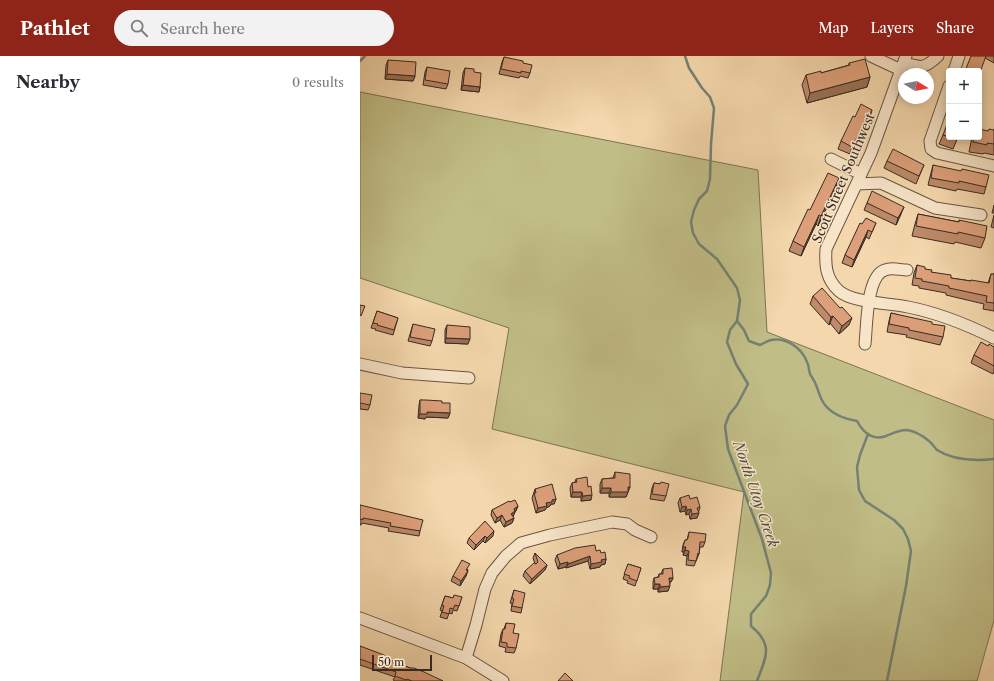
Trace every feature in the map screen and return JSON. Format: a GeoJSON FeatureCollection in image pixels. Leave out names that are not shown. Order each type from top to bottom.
{"type":"FeatureCollection","features":[{"type":"Feature","properties":{"kind":"street"},"geometry":{"type":"LineString","coordinates":[[871,56],[919,67],[928,65],[938,56]]}},
{"type":"Feature","properties":{"kind":"street"},"geometry":{"type":"LineString","coordinates":[[955,68],[957,57]]}},
{"type":"Feature","properties":{"kind":"street","name":"Scott Street Southwest"},"geometry":{"type":"LineString","coordinates":[[904,63],[871,153],[826,249],[825,266],[831,282],[840,292],[851,298],[907,306],[941,315],[994,338]]}},
{"type":"Feature","properties":{"kind":"street"},"geometry":{"type":"LineString","coordinates":[[946,95],[930,141],[931,149],[937,153],[994,166]]}},
{"type":"Feature","properties":{"kind":"street"},"geometry":{"type":"LineString","coordinates":[[831,159],[859,179],[882,183],[935,208],[981,215]]}},
{"type":"Feature","properties":{"kind":"street"},"geometry":{"type":"LineString","coordinates":[[865,344],[869,300],[872,285],[877,276],[886,269],[907,270]]}},
{"type":"Feature","properties":{"kind":"street"},"geometry":{"type":"LineString","coordinates":[[360,364],[402,373],[470,378]]}},
{"type":"Feature","properties":{"kind":"street"},"geometry":{"type":"LineString","coordinates":[[466,658],[492,573],[506,556],[521,543],[550,535],[612,522],[627,524],[635,530],[651,537]]}},
{"type":"Feature","properties":{"kind":"street"},"geometry":{"type":"LineString","coordinates":[[360,618],[466,658],[503,681]]}},
{"type":"Feature","properties":{"kind":"shaded area"},"geometry":{"type":"Polygon","coordinates":[[[360,92],[758,170],[767,332],[994,420],[994,620],[977,681],[720,681],[744,492],[492,429],[509,328],[360,278],[360,92]]]}},
{"type":"Feature","properties":{"kind":"building"},"geometry":{"type":"Polygon","coordinates":[[[971,56],[986,56],[982,68],[966,68],[971,56]]]}},
{"type":"Feature","properties":{"kind":"building"},"geometry":{"type":"Polygon","coordinates":[[[504,57],[523,61],[523,63],[532,65],[530,73],[521,71],[521,73],[501,69],[504,57]]]}},
{"type":"Feature","properties":{"kind":"building"},"geometry":{"type":"Polygon","coordinates":[[[865,59],[870,77],[810,93],[806,75],[821,71],[821,73],[865,59]]]}},
{"type":"Feature","properties":{"kind":"building"},"geometry":{"type":"Polygon","coordinates":[[[388,60],[416,62],[415,76],[387,74],[388,60]]]}},
{"type":"Feature","properties":{"kind":"building"},"geometry":{"type":"Polygon","coordinates":[[[427,67],[450,71],[448,84],[425,80],[427,67]]]}},
{"type":"Feature","properties":{"kind":"building"},"geometry":{"type":"Polygon","coordinates":[[[465,68],[474,69],[474,72],[481,73],[480,87],[463,85],[465,68]]]}},
{"type":"Feature","properties":{"kind":"building"},"geometry":{"type":"Polygon","coordinates":[[[861,104],[872,110],[852,147],[841,141],[853,116],[855,117],[861,104]]]}},
{"type":"Feature","properties":{"kind":"building"},"geometry":{"type":"Polygon","coordinates":[[[946,127],[946,136],[943,135],[946,127]]]}},
{"type":"Feature","properties":{"kind":"building"},"geometry":{"type":"Polygon","coordinates":[[[982,130],[994,130],[994,144],[987,143],[987,145],[973,142],[973,140],[982,140],[982,130]]]}},
{"type":"Feature","properties":{"kind":"building"},"geometry":{"type":"Polygon","coordinates":[[[893,149],[924,165],[919,176],[887,161],[893,149]]]}},
{"type":"Feature","properties":{"kind":"building"},"geometry":{"type":"Polygon","coordinates":[[[933,165],[989,175],[986,187],[959,181],[959,183],[931,178],[933,165]]]}},
{"type":"Feature","properties":{"kind":"building"},"geometry":{"type":"Polygon","coordinates":[[[828,173],[839,178],[804,247],[793,241],[808,209],[810,210],[828,173]]]}},
{"type":"Feature","properties":{"kind":"building"},"geometry":{"type":"Polygon","coordinates":[[[872,191],[904,207],[898,218],[867,203],[872,191]]]}},
{"type":"Feature","properties":{"kind":"building"},"geometry":{"type":"Polygon","coordinates":[[[918,214],[987,226],[985,238],[958,232],[958,234],[916,226],[918,214]]]}},
{"type":"Feature","properties":{"kind":"building"},"geometry":{"type":"Polygon","coordinates":[[[866,218],[876,223],[872,232],[868,230],[854,260],[845,255],[860,223],[862,224],[866,218]]]}},
{"type":"Feature","properties":{"kind":"building"},"geometry":{"type":"Polygon","coordinates":[[[917,265],[925,267],[925,269],[932,270],[931,272],[951,275],[951,278],[971,281],[989,283],[991,274],[994,274],[994,303],[986,302],[987,296],[949,288],[949,286],[922,281],[922,279],[915,278],[917,265]]]}},
{"type":"Feature","properties":{"kind":"building"},"geometry":{"type":"Polygon","coordinates":[[[822,288],[840,308],[842,307],[852,318],[842,326],[833,316],[831,317],[813,296],[822,288]]]}},
{"type":"Feature","properties":{"kind":"building"},"geometry":{"type":"Polygon","coordinates":[[[360,305],[365,306],[361,316],[360,315],[360,305]]]}},
{"type":"Feature","properties":{"kind":"building"},"geometry":{"type":"Polygon","coordinates":[[[377,311],[398,318],[394,330],[373,323],[377,311]]]}},
{"type":"Feature","properties":{"kind":"building"},"geometry":{"type":"Polygon","coordinates":[[[891,313],[945,326],[943,337],[889,324],[891,313]]]}},
{"type":"Feature","properties":{"kind":"building"},"geometry":{"type":"Polygon","coordinates":[[[413,324],[435,329],[432,341],[410,337],[413,324]]]}},
{"type":"Feature","properties":{"kind":"building"},"geometry":{"type":"Polygon","coordinates":[[[447,325],[470,327],[470,339],[446,338],[447,325]]]}},
{"type":"Feature","properties":{"kind":"building"},"geometry":{"type":"Polygon","coordinates":[[[981,342],[988,346],[989,344],[994,347],[994,366],[974,355],[981,342]]]}},
{"type":"Feature","properties":{"kind":"building"},"geometry":{"type":"Polygon","coordinates":[[[360,393],[372,395],[370,405],[360,403],[360,393]]]}},
{"type":"Feature","properties":{"kind":"building"},"geometry":{"type":"Polygon","coordinates":[[[420,400],[450,403],[450,413],[427,412],[427,414],[420,414],[420,400]]]}},
{"type":"Feature","properties":{"kind":"building"},"geometry":{"type":"Polygon","coordinates":[[[615,472],[630,474],[630,487],[628,487],[628,492],[611,492],[611,488],[602,488],[602,479],[615,478],[615,472]]]}},
{"type":"Feature","properties":{"kind":"building"},"geometry":{"type":"Polygon","coordinates":[[[587,477],[588,487],[591,486],[592,495],[583,496],[582,492],[573,492],[572,483],[577,482],[576,479],[587,477]]]}},
{"type":"Feature","properties":{"kind":"building"},"geometry":{"type":"Polygon","coordinates":[[[661,482],[669,484],[666,496],[652,494],[654,483],[660,484],[661,482]]]}},
{"type":"Feature","properties":{"kind":"building"},"geometry":{"type":"Polygon","coordinates":[[[552,484],[556,499],[552,500],[552,502],[546,503],[547,506],[538,508],[534,493],[536,493],[535,489],[552,484]]]}},
{"type":"Feature","properties":{"kind":"building"},"geometry":{"type":"Polygon","coordinates":[[[689,495],[690,499],[697,497],[700,507],[697,508],[699,513],[692,514],[691,509],[687,510],[686,506],[682,507],[680,498],[689,495]]]}},
{"type":"Feature","properties":{"kind":"building"},"geometry":{"type":"Polygon","coordinates":[[[515,500],[518,506],[511,514],[514,518],[506,522],[502,515],[497,518],[492,510],[509,501],[515,500]]]}},
{"type":"Feature","properties":{"kind":"building"},"geometry":{"type":"Polygon","coordinates":[[[360,505],[423,520],[420,531],[390,526],[391,523],[363,518],[363,520],[360,519],[360,505]]]}},
{"type":"Feature","properties":{"kind":"building"},"geometry":{"type":"Polygon","coordinates":[[[485,521],[494,531],[487,538],[485,536],[476,545],[469,538],[485,521]]]}},
{"type":"Feature","properties":{"kind":"building"},"geometry":{"type":"Polygon","coordinates":[[[689,532],[706,534],[705,542],[700,542],[699,554],[698,553],[696,561],[688,560],[689,551],[685,550],[686,547],[683,547],[685,540],[688,538],[689,532]]]}},
{"type":"Feature","properties":{"kind":"building"},"geometry":{"type":"Polygon","coordinates":[[[595,545],[596,551],[600,550],[601,553],[605,552],[606,559],[601,560],[602,562],[591,564],[590,556],[568,564],[568,562],[560,564],[557,555],[575,548],[595,545]]]}},
{"type":"Feature","properties":{"kind":"building"},"geometry":{"type":"Polygon","coordinates":[[[535,553],[547,565],[532,579],[525,571],[534,563],[536,564],[538,562],[535,553]]]}},
{"type":"Feature","properties":{"kind":"building"},"geometry":{"type":"Polygon","coordinates":[[[462,560],[470,564],[466,570],[468,571],[461,581],[453,576],[462,560]]]}},
{"type":"Feature","properties":{"kind":"building"},"geometry":{"type":"Polygon","coordinates":[[[628,564],[641,568],[637,581],[624,574],[628,564]]]}},
{"type":"Feature","properties":{"kind":"building"},"geometry":{"type":"Polygon","coordinates":[[[672,568],[673,578],[669,578],[670,586],[660,587],[660,584],[655,584],[654,578],[659,577],[659,574],[663,574],[663,569],[672,568]]]}},
{"type":"Feature","properties":{"kind":"building"},"geometry":{"type":"Polygon","coordinates":[[[514,590],[525,593],[522,608],[512,606],[514,590]]]}},
{"type":"Feature","properties":{"kind":"building"},"geometry":{"type":"Polygon","coordinates":[[[454,595],[462,597],[459,606],[455,605],[453,609],[450,608],[449,614],[442,612],[444,606],[442,605],[445,596],[453,598],[454,595]]]}},
{"type":"Feature","properties":{"kind":"building"},"geometry":{"type":"Polygon","coordinates":[[[506,623],[515,624],[513,633],[519,634],[516,648],[507,647],[507,643],[501,642],[503,629],[505,629],[506,623]]]}},
{"type":"Feature","properties":{"kind":"building"},"geometry":{"type":"Polygon","coordinates":[[[360,646],[384,655],[390,660],[410,668],[414,668],[443,681],[412,681],[395,676],[396,672],[360,659],[360,646]]]}},
{"type":"Feature","properties":{"kind":"building"},"geometry":{"type":"Polygon","coordinates":[[[565,673],[573,681],[558,681],[565,673]]]}},
{"type":"Feature","properties":{"kind":"waterway"},"geometry":{"type":"LineString","coordinates":[[360,61],[365,56]]}},
{"type":"Feature","properties":{"kind":"waterway","name":"North Utoy Creek"},"geometry":{"type":"LineString","coordinates":[[685,56],[689,68],[702,88],[710,97],[714,108],[710,179],[707,191],[699,199],[694,210],[691,222],[693,233],[699,244],[717,259],[737,288],[740,300],[737,321],[730,330],[727,342],[736,364],[748,384],[737,405],[729,415],[725,426],[728,449],[762,539],[771,573],[770,585],[766,596],[751,614],[751,626],[763,639],[766,652],[757,681]]}},
{"type":"Feature","properties":{"kind":"waterway"},"geometry":{"type":"LineString","coordinates":[[737,321],[744,330],[749,341],[760,345],[771,340],[782,340],[797,348],[805,357],[810,374],[825,405],[840,416],[857,421],[862,429],[868,434],[881,437],[899,431],[913,431],[930,442],[937,450],[944,454],[972,460],[994,459]]}},
{"type":"Feature","properties":{"kind":"waterway"},"geometry":{"type":"LineString","coordinates":[[868,434],[857,467],[859,490],[865,501],[894,520],[903,529],[908,539],[911,551],[906,586],[887,681]]}}]}
